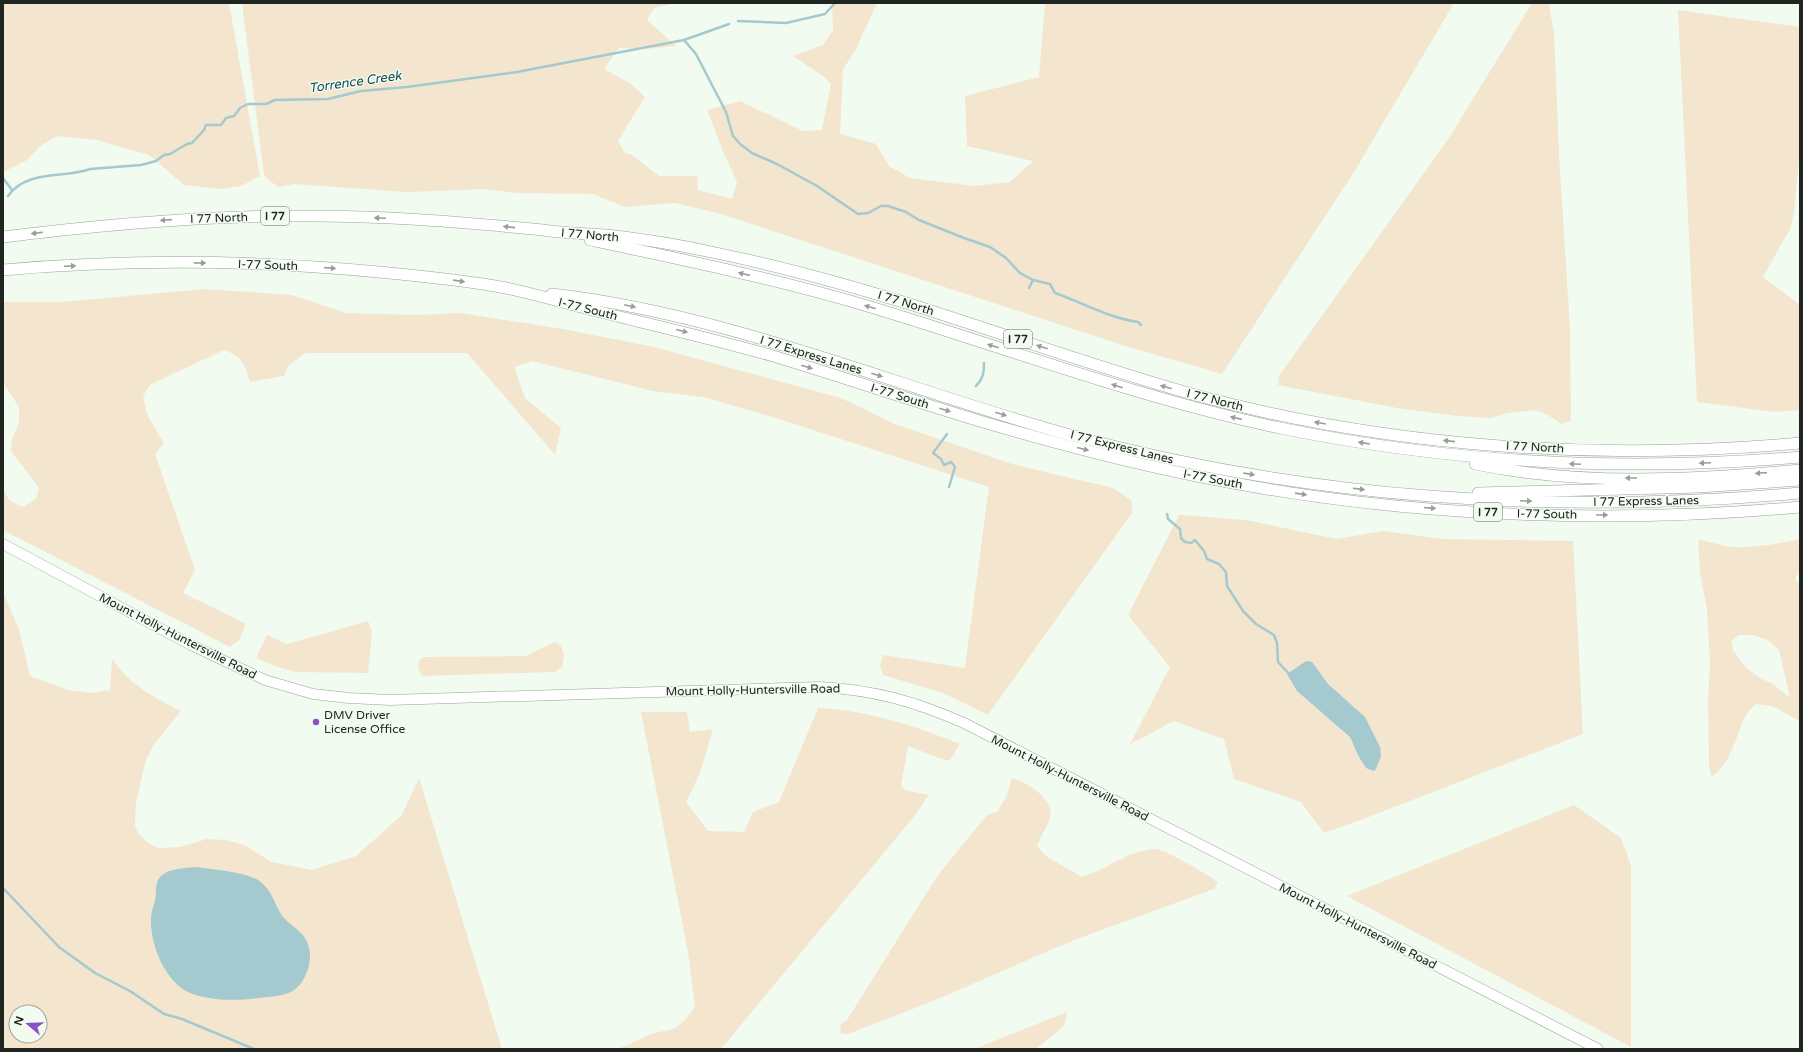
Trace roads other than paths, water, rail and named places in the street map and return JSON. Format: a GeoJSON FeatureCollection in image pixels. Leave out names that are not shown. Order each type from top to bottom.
{"type":"FeatureCollection","features":[{"type":"Feature","properties":{"kind":"highway","name":"I 77 North"},"geometry":{"type":"LineString","coordinates":[[3,237],[170,220],[297,216],[423,220],[609,236],[674,244],[798,272],[918,307],[1155,383],[1239,406],[1328,424],[1446,441],[1573,450],[1698,450],[1800,443]]}},
{"type":"Feature","properties":{"kind":"highway","name":"I 77"},"geometry":{"type":"LineString","coordinates":[[548,231],[753,276],[834,297],[1085,376],[1195,408],[1284,429],[1402,449],[1508,460],[1607,465],[1699,464],[1800,457]]}},
{"type":"Feature","properties":{"kind":"highway","name":"I-77 South"},"geometry":{"type":"LineString","coordinates":[[3,270],[121,264],[255,264],[368,271],[509,289],[741,347],[1028,435],[1151,466],[1234,484],[1367,502],[1487,512],[1580,515],[1700,514],[1800,507]]}},
{"type":"Feature","properties":{"kind":"highway","name":"I 77 Express Lanes"},"geometry":{"type":"LineString","coordinates":[[509,289],[613,303],[696,322],[779,344],[1032,424],[1154,455],[1278,478],[1404,494],[1495,500],[1615,503],[1699,500],[1800,493]]}},
{"type":"Feature","properties":{"kind":"highway"},"geometry":{"type":"LineString","coordinates":[[1402,449],[1505,469],[1585,477],[1699,477],[1800,470]]}},
{"type":"Feature","properties":{"kind":"highway"},"geometry":{"type":"LineString","coordinates":[[1404,494],[1664,489],[1800,480]]}},
{"type":"Feature","properties":{"kind":"main road","name":"Mount Holly-Huntersville Road"},"geometry":{"type":"LineString","coordinates":[[3,544],[214,657],[264,680],[313,694],[390,700],[820,687],[877,693],[919,705],[964,723],[1598,1049]]}},
{"type":"Feature","properties":{"kind":"water"},"geometry":{"type":"Polygon","coordinates":[[[1306,661],[1312,662],[1328,684],[1365,717],[1380,747],[1381,756],[1374,771],[1366,768],[1350,737],[1297,691],[1287,674],[1306,661]]]}},
{"type":"Feature","properties":{"kind":"water"},"geometry":{"type":"Polygon","coordinates":[[[196,867],[228,871],[251,877],[258,880],[267,888],[283,917],[301,933],[308,944],[310,951],[309,964],[305,977],[297,988],[282,995],[276,996],[241,1000],[224,1000],[206,998],[190,993],[181,988],[173,980],[166,971],[156,950],[151,929],[151,916],[157,885],[161,876],[169,871],[196,867]]]}},
{"type":"Feature","properties":{"kind":"waterway","name":"Torrence Creek"},"geometry":{"type":"LineString","coordinates":[[738,21],[786,23],[825,14],[835,3]]}},
{"type":"Feature","properties":{"kind":"waterway","name":"Torrence Creek"},"geometry":{"type":"LineString","coordinates":[[8,196],[16,187],[35,178],[68,174],[90,169],[141,165],[156,161],[164,155],[170,154],[187,144],[192,143],[204,130],[206,125],[221,125],[226,118],[234,116],[240,108],[248,104],[266,104],[275,100],[328,99],[361,91],[407,87],[517,72],[684,40],[729,24]]}},
{"type":"Feature","properties":{"kind":"waterway"},"geometry":{"type":"LineString","coordinates":[[684,40],[696,54],[726,112],[733,136],[740,144],[752,153],[777,164],[817,186],[858,214],[868,213],[881,206],[888,206],[906,212],[919,220],[990,247],[1006,258],[1020,273],[1033,280],[1050,284],[1055,293],[1106,314],[1138,322],[1141,325]]}},
{"type":"Feature","properties":{"kind":"waterway"},"geometry":{"type":"LineString","coordinates":[[3,178],[12,190]]}},
{"type":"Feature","properties":{"kind":"waterway"},"geometry":{"type":"LineString","coordinates":[[1029,288],[1033,280]]}},
{"type":"Feature","properties":{"kind":"waterway"},"geometry":{"type":"LineString","coordinates":[[976,386],[983,376],[984,363]]}},
{"type":"Feature","properties":{"kind":"waterway"},"geometry":{"type":"LineString","coordinates":[[947,434],[933,453],[941,459],[944,465],[951,462],[955,467],[949,487]]}},
{"type":"Feature","properties":{"kind":"waterway"},"geometry":{"type":"LineString","coordinates":[[1167,514],[1168,519],[1180,529],[1181,538],[1185,542],[1191,543],[1195,540],[1204,551],[1207,559],[1219,564],[1226,572],[1227,586],[1243,611],[1256,624],[1274,635],[1277,643],[1278,662],[1290,675]]}},
{"type":"Feature","properties":{"kind":"waterway"},"geometry":{"type":"LineString","coordinates":[[3,888],[59,947],[95,973],[130,991],[164,1014],[182,1019],[254,1049]]}},
{"type":"Feature","properties":{"kind":"place","name":"DMV Driver License Office"},"geometry":{"type":"Point","coordinates":[316,722]}}]}
